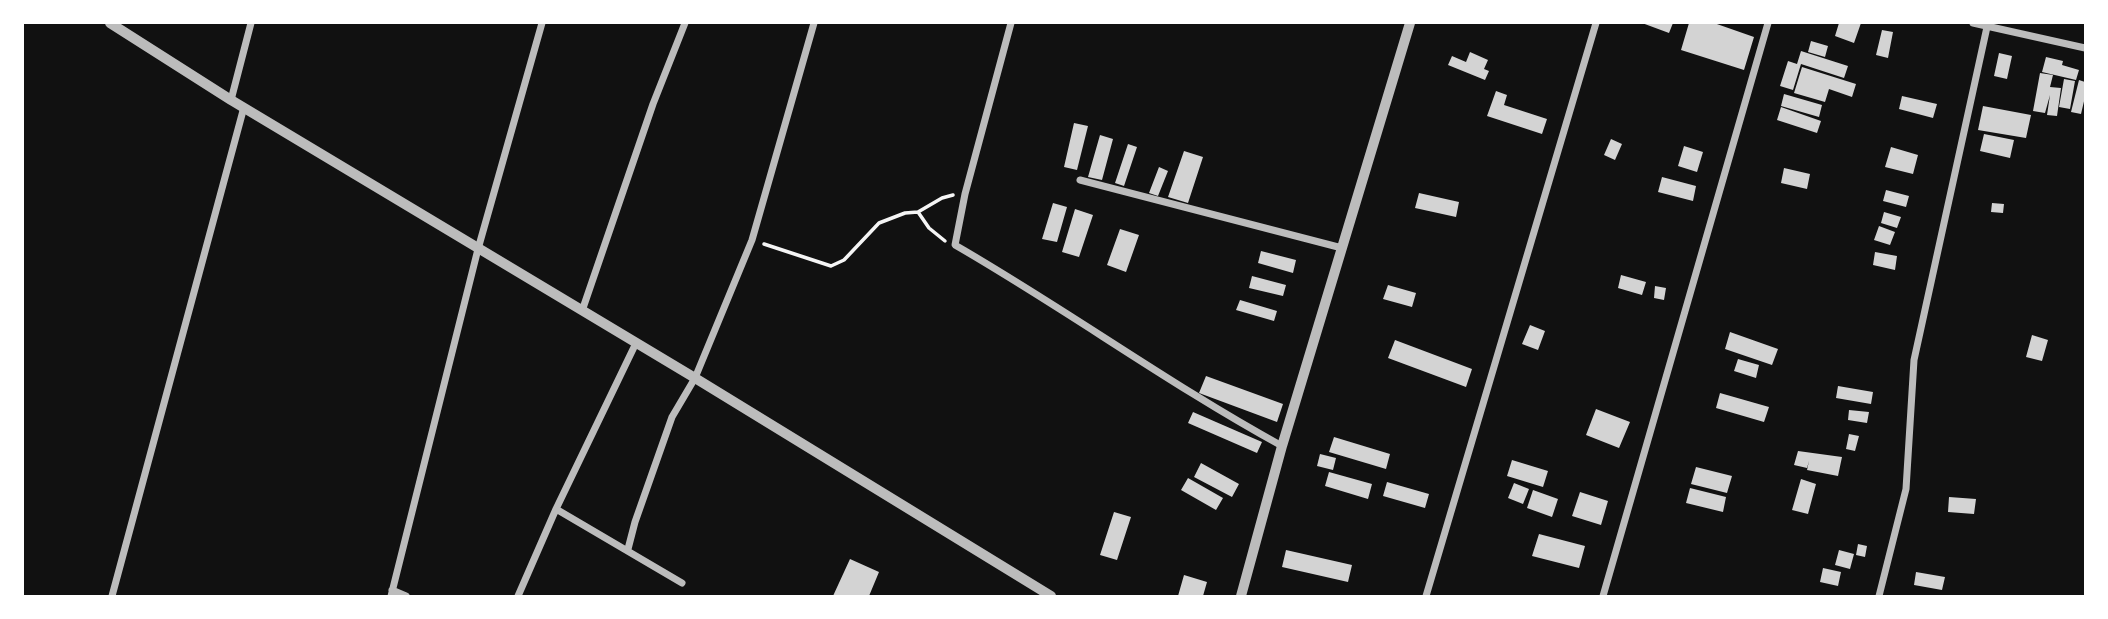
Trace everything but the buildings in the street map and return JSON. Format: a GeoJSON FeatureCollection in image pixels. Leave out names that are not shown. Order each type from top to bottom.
{"type":"FeatureCollection","features":[{"type":"Feature","properties":{"kind":"street"},"geometry":{"type":"LineString","coordinates":[[110,23],[231,100],[695,377],[1051,596]]}},
{"type":"Feature","properties":{"kind":"street"},"geometry":{"type":"LineString","coordinates":[[231,100],[251,23]]}},
{"type":"Feature","properties":{"kind":"street"},"geometry":{"type":"LineString","coordinates":[[406,596],[391,593],[478,249],[542,23]]}},
{"type":"Feature","properties":{"kind":"street"},"geometry":{"type":"LineString","coordinates":[[582,311],[653,104],[685,23]]}},
{"type":"Feature","properties":{"kind":"street"},"geometry":{"type":"LineString","coordinates":[[628,549],[672,417],[695,377],[752,240],[814,23]]}},
{"type":"Feature","properties":{"kind":"street"},"geometry":{"type":"LineString","coordinates":[[1012,23],[965,194],[955,245],[1171,382],[1282,446]]}},
{"type":"Feature","properties":{"kind":"street"},"geometry":{"type":"LineString","coordinates":[[1241,596],[1282,446],[1410,23]]}},
{"type":"Feature","properties":{"kind":"street"},"geometry":{"type":"LineString","coordinates":[[1426,596],[1596,23]]}},
{"type":"Feature","properties":{"kind":"street"},"geometry":{"type":"LineString","coordinates":[[1603,596],[1768,23]]}},
{"type":"Feature","properties":{"kind":"street"},"geometry":{"type":"LineString","coordinates":[[1973,23],[2085,48]]}},
{"type":"Feature","properties":{"kind":"street"},"geometry":{"type":"LineString","coordinates":[[1879,596],[1906,489],[1914,360],[1987,27]]}},
{"type":"Feature","properties":{"kind":"street"},"geometry":{"type":"LineString","coordinates":[[111,596],[244,107]]}},
{"type":"Feature","properties":{"kind":"street"},"geometry":{"type":"LineString","coordinates":[[1080,180],[1342,247]]}},
{"type":"Feature","properties":{"kind":"street"},"geometry":{"type":"LineString","coordinates":[[518,596],[556,509],[636,342]]}},
{"type":"Feature","properties":{"kind":"street"},"geometry":{"type":"LineString","coordinates":[[556,509],[682,583]]}},
{"type":"Feature","properties":{"kind":"path"},"geometry":{"type":"LineString","coordinates":[[752,240],[831,265],[844,260],[879,223],[905,213],[918,212],[942,198],[965,194]]}},
{"type":"Feature","properties":{"kind":"path"},"geometry":{"type":"LineString","coordinates":[[918,212],[939,238],[955,245]]}}]}
